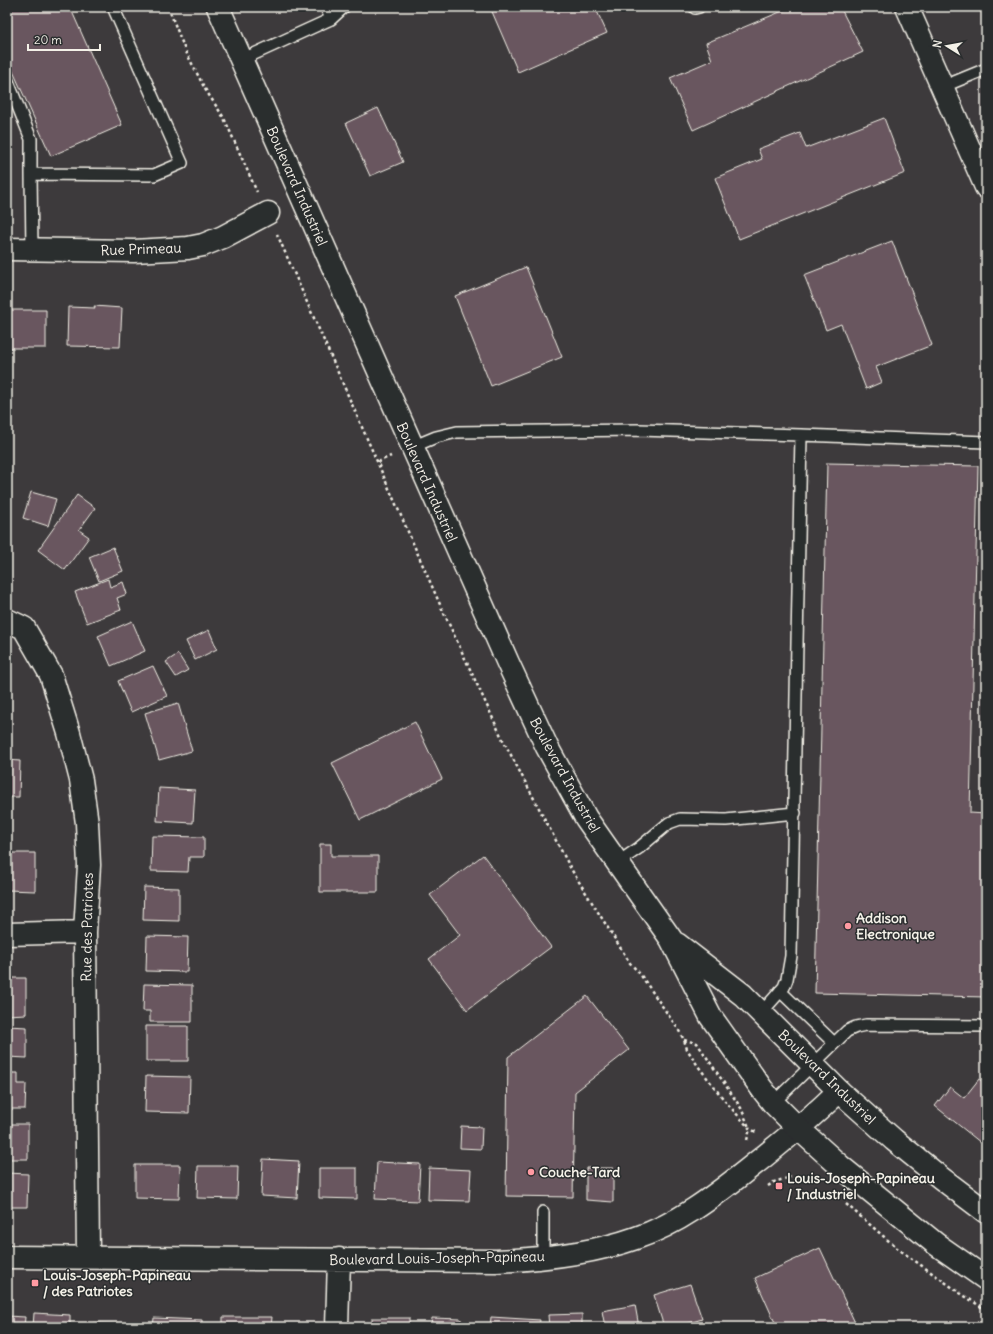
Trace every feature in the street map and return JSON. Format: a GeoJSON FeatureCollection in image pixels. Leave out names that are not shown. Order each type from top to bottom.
{"type":"FeatureCollection","features":[{"type":"Feature","properties":{"kind":"street","name":"Boulevard Industriel"},"geometry":{"type":"LineString","coordinates":[[218,7],[505,657],[547,747],[586,818],[672,939],[711,1017],[773,1103],[840,1166],[936,1244],[986,1279]]}},
{"type":"Feature","properties":{"kind":"street"},"geometry":{"type":"LineString","coordinates":[[907,7],[986,187]]}},
{"type":"Feature","properties":{"kind":"street","name":"Rue Primeau"},"geometry":{"type":"LineString","coordinates":[[7,249],[134,251],[188,248],[203,245],[218,239],[268,213]]}},
{"type":"Feature","properties":{"kind":"street","name":"Rue des Patriotes"},"geometry":{"type":"LineString","coordinates":[[7,620],[24,628],[50,675],[69,733],[81,780],[87,823],[89,866],[85,932],[88,1257]]}},
{"type":"Feature","properties":{"kind":"street"},"geometry":{"type":"LineString","coordinates":[[7,934],[85,932]]}},
{"type":"Feature","properties":{"kind":"street","name":"Boulevard Industriel"},"geometry":{"type":"LineString","coordinates":[[672,939],[743,995],[839,1091],[916,1158],[986,1212]]}},
{"type":"Feature","properties":{"kind":"street","name":"Boulevard Louis-Joseph-Papineau"},"geometry":{"type":"LineString","coordinates":[[7,1257],[496,1260],[543,1258],[587,1251],[624,1242],[648,1234],[678,1220],[729,1185],[799,1129],[839,1091]]}},
{"type":"Feature","properties":{"kind":"street"},"geometry":{"type":"LineString","coordinates":[[337,1327],[339,1259]]}},
{"type":"Feature","properties":{"kind":"lane"},"geometry":{"type":"LineString","coordinates":[[31,174],[154,175],[182,163],[113,7]]}},
{"type":"Feature","properties":{"kind":"lane"},"geometry":{"type":"LineString","coordinates":[[326,7],[331,18]]}},
{"type":"Feature","properties":{"kind":"lane"},"geometry":{"type":"LineString","coordinates":[[241,60],[331,18],[344,7]]}},
{"type":"Feature","properties":{"kind":"lane"},"geometry":{"type":"LineString","coordinates":[[695,7],[699,7]]}},
{"type":"Feature","properties":{"kind":"lane"},"geometry":{"type":"LineString","coordinates":[[942,87],[986,69]]}},
{"type":"Feature","properties":{"kind":"lane"},"geometry":{"type":"LineString","coordinates":[[7,79],[31,139],[32,249]]}},
{"type":"Feature","properties":{"kind":"lane"},"geometry":{"type":"LineString","coordinates":[[412,447],[436,437],[457,432],[639,430],[986,442]]}},
{"type":"Feature","properties":{"kind":"lane"},"geometry":{"type":"LineString","coordinates":[[761,1013],[780,991],[787,979],[791,956],[795,813],[800,435]]}},
{"type":"Feature","properties":{"kind":"lane"},"geometry":{"type":"LineString","coordinates":[[617,862],[639,848],[668,823],[680,819],[726,820],[795,813]]}},
{"type":"Feature","properties":{"kind":"lane"},"geometry":{"type":"LineString","coordinates":[[780,991],[834,1043]]}},
{"type":"Feature","properties":{"kind":"lane"},"geometry":{"type":"LineString","coordinates":[[773,1103],[847,1031],[856,1027],[866,1025],[986,1026]]}},
{"type":"Feature","properties":{"kind":"lane"},"geometry":{"type":"LineString","coordinates":[[543,1212],[543,1258]]}},
{"type":"Feature","properties":{"kind":"path"},"geometry":{"type":"LineString","coordinates":[[168,7],[185,50],[205,89],[224,118],[256,188]]}},
{"type":"Feature","properties":{"kind":"path"},"geometry":{"type":"LineString","coordinates":[[280,242],[442,608],[502,738],[545,820],[583,888],[630,963],[640,974],[684,1040],[687,1049],[698,1066],[726,1102],[750,1129]]}},
{"type":"Feature","properties":{"kind":"path"},"geometry":{"type":"LineString","coordinates":[[684,1040],[697,1043],[741,1108],[750,1129],[746,1144]]}},
{"type":"Feature","properties":{"kind":"building"},"geometry":{"type":"Polygon","coordinates":[[[7,7],[70,7],[122,125],[51,156],[7,58],[7,7]]]}},
{"type":"Feature","properties":{"kind":"building"},"geometry":{"type":"Polygon","coordinates":[[[490,7],[595,7],[607,33],[518,72],[490,7]]]}},
{"type":"Feature","properties":{"kind":"building"},"geometry":{"type":"Polygon","coordinates":[[[792,7],[840,7],[863,52],[693,130],[670,78],[712,60],[706,43],[792,7]]]}},
{"type":"Feature","properties":{"kind":"building"},"geometry":{"type":"Polygon","coordinates":[[[378,108],[403,162],[370,176],[346,123],[378,108]]]}},
{"type":"Feature","properties":{"kind":"building"},"geometry":{"type":"Polygon","coordinates":[[[884,118],[905,173],[739,239],[715,178],[762,159],[758,149],[800,133],[806,148],[884,118]]]}},
{"type":"Feature","properties":{"kind":"building"},"geometry":{"type":"Polygon","coordinates":[[[892,241],[932,345],[876,367],[882,382],[866,389],[841,324],[826,330],[804,275],[892,241]]]}},
{"type":"Feature","properties":{"kind":"building"},"geometry":{"type":"Polygon","coordinates":[[[526,267],[562,357],[491,386],[455,296],[526,267]]]}},
{"type":"Feature","properties":{"kind":"building"},"geometry":{"type":"Polygon","coordinates":[[[94,306],[122,308],[120,347],[67,346],[68,307],[95,308],[94,306]]]}},
{"type":"Feature","properties":{"kind":"building"},"geometry":{"type":"Polygon","coordinates":[[[7,310],[46,310],[46,348],[7,348],[7,310]]]}},
{"type":"Feature","properties":{"kind":"building"},"geometry":{"type":"Polygon","coordinates":[[[827,463],[978,466],[970,813],[986,814],[986,997],[815,993],[827,463]]]}},
{"type":"Feature","properties":{"kind":"building"},"geometry":{"type":"Polygon","coordinates":[[[31,492],[56,499],[48,526],[23,518],[31,492]]]}},
{"type":"Feature","properties":{"kind":"building"},"geometry":{"type":"Polygon","coordinates":[[[77,495],[95,508],[79,530],[89,537],[65,570],[38,550],[77,495]]]}},
{"type":"Feature","properties":{"kind":"building"},"geometry":{"type":"Polygon","coordinates":[[[113,547],[123,571],[99,581],[89,557],[113,547]]]}},
{"type":"Feature","properties":{"kind":"building"},"geometry":{"type":"Polygon","coordinates":[[[108,579],[110,587],[123,582],[127,594],[117,598],[121,610],[87,623],[75,592],[108,579]]]}},
{"type":"Feature","properties":{"kind":"building"},"geometry":{"type":"Polygon","coordinates":[[[132,621],[145,651],[111,666],[98,636],[132,621]]]}},
{"type":"Feature","properties":{"kind":"building"},"geometry":{"type":"Polygon","coordinates":[[[209,630],[217,649],[195,660],[186,641],[209,630]]]}},
{"type":"Feature","properties":{"kind":"building"},"geometry":{"type":"Polygon","coordinates":[[[178,654],[188,670],[176,677],[166,662],[178,654]]]}},
{"type":"Feature","properties":{"kind":"building"},"geometry":{"type":"Polygon","coordinates":[[[153,666],[167,696],[131,712],[118,681],[153,666]]]}},
{"type":"Feature","properties":{"kind":"building"},"geometry":{"type":"Polygon","coordinates":[[[178,703],[192,751],[159,760],[145,713],[178,703]]]}},
{"type":"Feature","properties":{"kind":"building"},"geometry":{"type":"Polygon","coordinates":[[[415,722],[442,779],[360,820],[332,763],[415,722]]]}},
{"type":"Feature","properties":{"kind":"building"},"geometry":{"type":"Polygon","coordinates":[[[7,760],[20,761],[19,797],[7,797],[7,760]]]}},
{"type":"Feature","properties":{"kind":"building"},"geometry":{"type":"Polygon","coordinates":[[[159,788],[195,790],[193,823],[157,821],[159,788]]]}},
{"type":"Feature","properties":{"kind":"building"},"geometry":{"type":"Polygon","coordinates":[[[152,836],[204,837],[204,857],[189,857],[188,872],[151,871],[152,836]]]}},
{"type":"Feature","properties":{"kind":"building"},"geometry":{"type":"Polygon","coordinates":[[[320,844],[331,844],[331,856],[378,856],[378,892],[320,892],[320,844]]]}},
{"type":"Feature","properties":{"kind":"building"},"geometry":{"type":"Polygon","coordinates":[[[7,853],[35,853],[35,891],[7,890],[7,853]]]}},
{"type":"Feature","properties":{"kind":"building"},"geometry":{"type":"Polygon","coordinates":[[[483,855],[551,947],[467,1010],[429,959],[460,935],[430,895],[483,855]]]}},
{"type":"Feature","properties":{"kind":"building"},"geometry":{"type":"Polygon","coordinates":[[[144,887],[179,888],[179,921],[143,920],[144,887]]]}},
{"type":"Feature","properties":{"kind":"building"},"geometry":{"type":"Polygon","coordinates":[[[147,936],[188,937],[187,972],[146,971],[147,936]]]}},
{"type":"Feature","properties":{"kind":"building"},"geometry":{"type":"Polygon","coordinates":[[[7,978],[26,978],[26,1014],[7,1015],[7,978]]]}},
{"type":"Feature","properties":{"kind":"building"},"geometry":{"type":"Polygon","coordinates":[[[144,984],[192,985],[192,1022],[150,1022],[150,1011],[143,1011],[144,984]]]}},
{"type":"Feature","properties":{"kind":"building"},"geometry":{"type":"Polygon","coordinates":[[[587,996],[629,1050],[575,1092],[573,1197],[506,1196],[508,1057],[587,996]]]}},
{"type":"Feature","properties":{"kind":"building"},"geometry":{"type":"Polygon","coordinates":[[[7,1026],[27,1027],[27,1058],[7,1057],[7,1026]]]}},
{"type":"Feature","properties":{"kind":"building"},"geometry":{"type":"Polygon","coordinates":[[[146,1026],[188,1026],[188,1061],[146,1061],[146,1026]]]}},
{"type":"Feature","properties":{"kind":"building"},"geometry":{"type":"Polygon","coordinates":[[[7,1073],[18,1073],[18,1084],[26,1084],[25,1109],[7,1109],[7,1073]]]}},
{"type":"Feature","properties":{"kind":"building"},"geometry":{"type":"Polygon","coordinates":[[[146,1076],[190,1077],[189,1113],[145,1112],[146,1076]]]}},
{"type":"Feature","properties":{"kind":"building"},"geometry":{"type":"Polygon","coordinates":[[[979,1079],[986,1084],[986,1147],[935,1106],[950,1087],[964,1098],[979,1079]]]}},
{"type":"Feature","properties":{"kind":"building"},"geometry":{"type":"Polygon","coordinates":[[[7,1124],[28,1124],[28,1159],[7,1159],[7,1124]]]}},
{"type":"Feature","properties":{"kind":"building"},"geometry":{"type":"Polygon","coordinates":[[[461,1126],[482,1127],[481,1149],[460,1148],[461,1126]]]}},
{"type":"Feature","properties":{"kind":"building"},"geometry":{"type":"Polygon","coordinates":[[[263,1159],[299,1161],[297,1198],[261,1196],[263,1159]]]}},
{"type":"Feature","properties":{"kind":"building"},"geometry":{"type":"Polygon","coordinates":[[[377,1162],[420,1164],[418,1201],[375,1199],[377,1162]]]}},
{"type":"Feature","properties":{"kind":"building"},"geometry":{"type":"Polygon","coordinates":[[[135,1165],[180,1165],[179,1199],[135,1198],[135,1165]]]}},
{"type":"Feature","properties":{"kind":"building"},"geometry":{"type":"Polygon","coordinates":[[[198,1166],[238,1166],[237,1199],[197,1198],[198,1166]]]}},
{"type":"Feature","properties":{"kind":"building"},"geometry":{"type":"Polygon","coordinates":[[[319,1168],[357,1168],[357,1199],[319,1198],[319,1168]]]}},
{"type":"Feature","properties":{"kind":"building"},"geometry":{"type":"Polygon","coordinates":[[[429,1168],[471,1170],[469,1201],[428,1200],[429,1168]]]}},
{"type":"Feature","properties":{"kind":"building"},"geometry":{"type":"Polygon","coordinates":[[[586,1168],[613,1168],[613,1202],[586,1200],[586,1168]]]}},
{"type":"Feature","properties":{"kind":"building"},"geometry":{"type":"Polygon","coordinates":[[[7,1173],[28,1174],[27,1207],[7,1207],[7,1173]]]}},
{"type":"Feature","properties":{"kind":"building"},"geometry":{"type":"Polygon","coordinates":[[[820,1248],[857,1327],[777,1327],[755,1278],[820,1248]]]}},
{"type":"Feature","properties":{"kind":"building"},"geometry":{"type":"Polygon","coordinates":[[[690,1284],[702,1319],[677,1327],[664,1327],[654,1295],[690,1284]]]}},
{"type":"Feature","properties":{"kind":"building"},"geometry":{"type":"Polygon","coordinates":[[[635,1305],[639,1327],[605,1327],[602,1311],[635,1305]]]}},
{"type":"Feature","properties":{"kind":"building"},"geometry":{"type":"Polygon","coordinates":[[[34,1313],[70,1315],[70,1327],[33,1327],[34,1313]]]}},
{"type":"Feature","properties":{"kind":"building"},"geometry":{"type":"Polygon","coordinates":[[[582,1314],[582,1327],[549,1327],[548,1315],[582,1314]]]}},
{"type":"Feature","properties":{"kind":"building"},"geometry":{"type":"Polygon","coordinates":[[[7,1316],[25,1317],[24,1327],[7,1327],[7,1316]]]}},
{"type":"Feature","properties":{"kind":"building"},"geometry":{"type":"Polygon","coordinates":[[[223,1317],[272,1317],[271,1327],[223,1327],[223,1317]]]}},
{"type":"Feature","properties":{"kind":"building"},"geometry":{"type":"Polygon","coordinates":[[[491,1317],[540,1320],[539,1327],[490,1327],[491,1317]]]}},
{"type":"Feature","properties":{"kind":"building"},"geometry":{"type":"Polygon","coordinates":[[[154,1318],[202,1320],[202,1327],[153,1327],[154,1318]]]}},
{"type":"Feature","properties":{"kind":"building"},"geometry":{"type":"Polygon","coordinates":[[[372,1318],[409,1318],[409,1327],[372,1327],[372,1318]]]}},
{"type":"Feature","properties":{"kind":"building"},"geometry":{"type":"Polygon","coordinates":[[[432,1318],[461,1319],[461,1327],[431,1327],[432,1318]]]}},
{"type":"Feature","properties":{"kind":"building"},"geometry":{"type":"Polygon","coordinates":[[[93,1323],[138,1325],[138,1327],[92,1327],[93,1323]]]}},
{"type":"Feature","properties":{"kind":"place","name":"Addison Electronique"},"geometry":{"type":"Point","coordinates":[848,926]}},
{"type":"Feature","properties":{"kind":"place","name":"Couche-Tard"},"geometry":{"type":"Point","coordinates":[531,1172]}},
{"type":"Feature","properties":{"kind":"place","name":"Louis-Joseph-Papineau / Industriel"},"geometry":{"type":"Point","coordinates":[779,1186]}},
{"type":"Feature","properties":{"kind":"place","name":"Louis-Joseph-Papineau / des Patriotes"},"geometry":{"type":"Point","coordinates":[35,1283]}}]}
